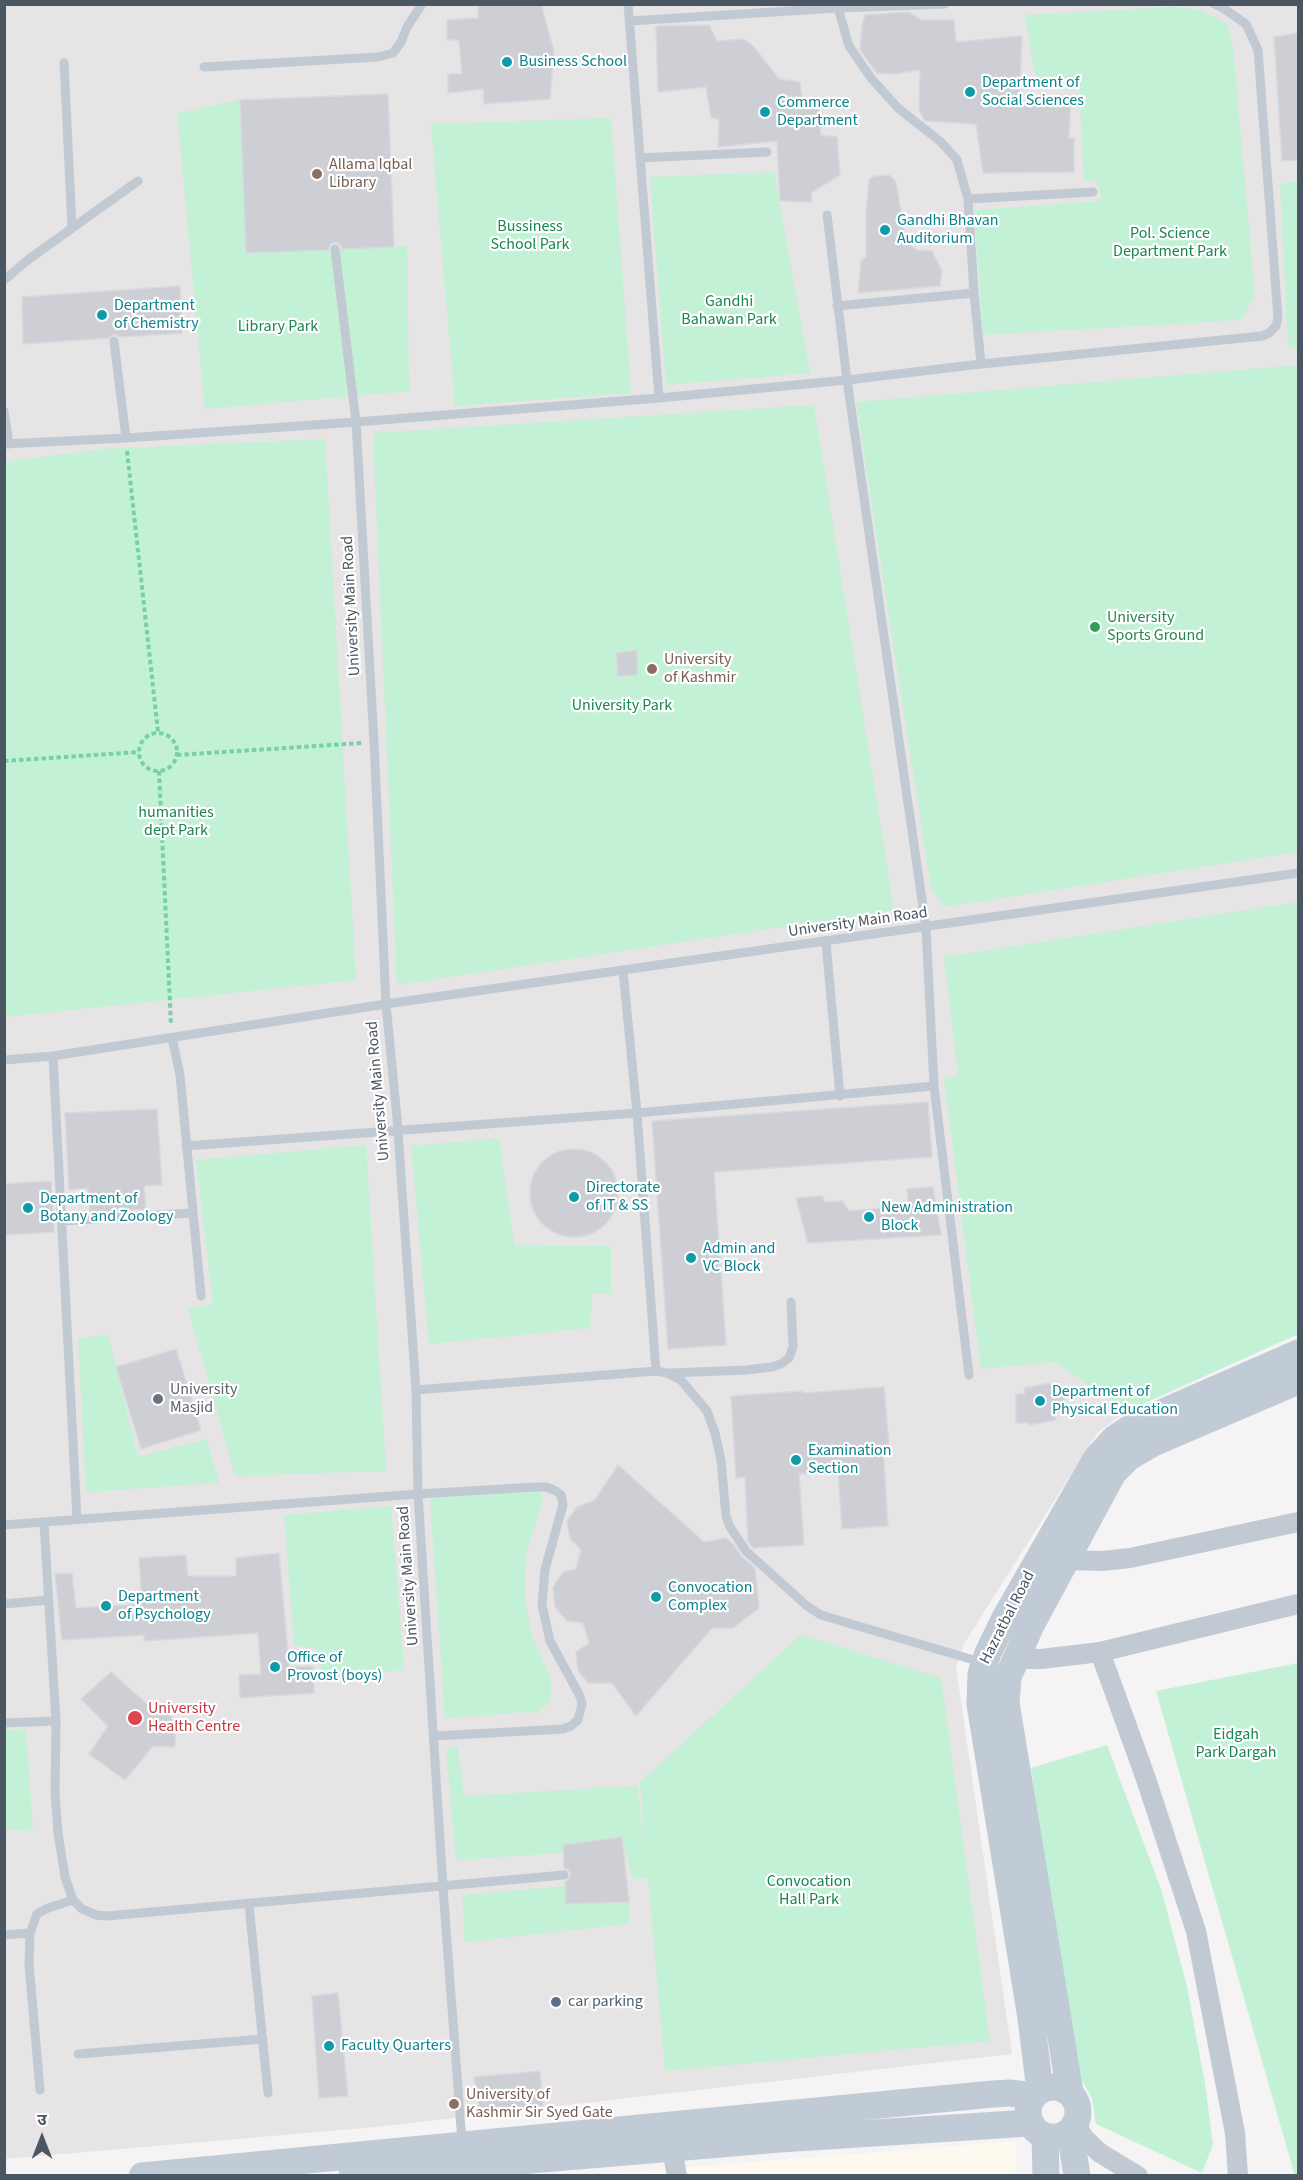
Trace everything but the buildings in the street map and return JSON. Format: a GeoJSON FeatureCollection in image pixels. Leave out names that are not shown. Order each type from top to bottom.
{"type":"FeatureCollection","features":[{"type":"Feature","properties":{"kind":"main road","name":"Hazratbal Road"},"geometry":{"type":"LineString","coordinates":[[1036,2093],[1031,2018],[980,1704],[981,1674],[986,1658],[1005,1618],[1096,1459],[1114,1439],[1138,1423],[1299,1353]]}},
{"type":"Feature","properties":{"kind":"main road","name":"Hazratbal Road"},"geometry":{"type":"LineString","coordinates":[[1070,2092],[1006,1702],[1008,1677],[1015,1659],[1113,1473],[1129,1457],[1153,1443],[1299,1381]]}},
{"type":"Feature","properties":{"kind":"main road"},"geometry":{"type":"LineString","coordinates":[[986,1658],[1015,1659]]}},
{"type":"Feature","properties":{"kind":"main road"},"geometry":{"type":"LineString","coordinates":[[142,2175],[993,2094],[1036,2093],[1055,2086],[1070,2092],[1079,2107],[1055,2129],[1046,2175]]}},
{"type":"Feature","properties":{"kind":"main road"},"geometry":{"type":"LineString","coordinates":[[1036,2093],[1028,2112],[1055,2129],[1077,2175]]}},
{"type":"Feature","properties":{"kind":"main road"},"geometry":{"type":"LineString","coordinates":[[342,2175],[392,2174],[537,2158],[780,2139],[1055,2129]]}},
{"type":"Feature","properties":{"kind":"street"},"geometry":{"type":"LineString","coordinates":[[1066,1560],[1102,1561],[1130,1558],[1299,1522]]}},
{"type":"Feature","properties":{"kind":"street"},"geometry":{"type":"LineString","coordinates":[[1015,1659],[1041,1659],[1100,1652],[1299,1604]]}},
{"type":"Feature","properties":{"kind":"street"},"geometry":{"type":"LineString","coordinates":[[1100,1652],[1145,1776],[1196,1931],[1235,2133],[1238,2175]]}},
{"type":"Feature","properties":{"kind":"street"},"geometry":{"type":"LineString","coordinates":[[1055,2129],[1084,2138],[1100,2153],[1138,2175]]}},
{"type":"Feature","properties":{"kind":"street"},"geometry":{"type":"LineString","coordinates":[[672,2149],[677,2175]]}},
{"type":"Feature","properties":{"kind":"lane"},"geometry":{"type":"LineString","coordinates":[[204,67],[378,57],[393,53],[422,4]]}},
{"type":"Feature","properties":{"kind":"lane"},"geometry":{"type":"LineString","coordinates":[[628,4],[659,398]]}},
{"type":"Feature","properties":{"kind":"lane"},"geometry":{"type":"LineString","coordinates":[[630,21],[837,6],[945,4]]}},
{"type":"Feature","properties":{"kind":"lane"},"geometry":{"type":"LineString","coordinates":[[4,411],[7,444],[126,438],[659,398],[1262,336],[1276,326],[1278,318],[1258,50],[1246,24],[1214,4]]}},
{"type":"Feature","properties":{"kind":"lane"},"geometry":{"type":"LineString","coordinates":[[837,6],[849,46],[871,78],[898,108],[941,142],[957,160],[968,199],[981,364]]}},
{"type":"Feature","properties":{"kind":"lane"},"geometry":{"type":"LineString","coordinates":[[64,63],[72,227]]}},
{"type":"Feature","properties":{"kind":"lane"},"geometry":{"type":"LineString","coordinates":[[640,158],[767,152]]}},
{"type":"Feature","properties":{"kind":"lane"},"geometry":{"type":"LineString","coordinates":[[4,280],[72,227],[138,181]]}},
{"type":"Feature","properties":{"kind":"lane"},"geometry":{"type":"LineString","coordinates":[[968,199],[1093,192]]}},
{"type":"Feature","properties":{"kind":"lane"},"geometry":{"type":"LineString","coordinates":[[827,215],[847,380],[926,928],[934,1086],[969,1375]]}},
{"type":"Feature","properties":{"kind":"lane","name":"University Main Road"},"geometry":{"type":"LineString","coordinates":[[336,249],[356,422],[386,1004],[398,1130],[416,1390],[418,1494],[462,2145]]}},
{"type":"Feature","properties":{"kind":"lane"},"geometry":{"type":"LineString","coordinates":[[837,306],[974,293]]}},
{"type":"Feature","properties":{"kind":"lane"},"geometry":{"type":"LineString","coordinates":[[114,341],[126,438]]}},
{"type":"Feature","properties":{"kind":"lane","name":"University Main Road"},"geometry":{"type":"LineString","coordinates":[[4,1060],[53,1056],[386,1004],[826,943],[1299,873]]}},
{"type":"Feature","properties":{"kind":"lane"},"geometry":{"type":"LineString","coordinates":[[826,943],[840,1096]]}},
{"type":"Feature","properties":{"kind":"lane"},"geometry":{"type":"LineString","coordinates":[[623,972],[637,1113],[656,1371]]}},
{"type":"Feature","properties":{"kind":"lane"},"geometry":{"type":"LineString","coordinates":[[172,1038],[180,1075],[191,1213],[201,1296]]}},
{"type":"Feature","properties":{"kind":"lane"},"geometry":{"type":"LineString","coordinates":[[53,1056],[77,1520]]}},
{"type":"Feature","properties":{"kind":"lane"},"geometry":{"type":"LineString","coordinates":[[186,1146],[637,1113],[934,1086]]}},
{"type":"Feature","properties":{"kind":"lane"},"geometry":{"type":"LineString","coordinates":[[63,1221],[191,1213]]}},
{"type":"Feature","properties":{"kind":"lane"},"geometry":{"type":"LineString","coordinates":[[416,1390],[656,1371],[667,1373],[772,1367],[782,1364],[789,1358],[793,1347],[791,1302]]}},
{"type":"Feature","properties":{"kind":"lane"},"geometry":{"type":"LineString","coordinates":[[667,1373],[681,1380],[707,1411],[721,1460],[726,1516],[730,1527],[746,1551],[807,1606],[821,1615],[986,1658]]}},
{"type":"Feature","properties":{"kind":"lane"},"geometry":{"type":"LineString","coordinates":[[4,1525],[418,1494],[546,1487],[561,1495],[563,1505],[545,1569],[542,1605],[550,1641],[580,1696],[582,1704],[578,1720],[563,1730],[435,1736]]}},
{"type":"Feature","properties":{"kind":"lane"},"geometry":{"type":"LineString","coordinates":[[44,1523],[56,1721],[58,1833],[65,1877],[73,1900],[82,1909],[96,1915],[107,1916],[443,1888],[564,1875]]}},
{"type":"Feature","properties":{"kind":"lane"},"geometry":{"type":"LineString","coordinates":[[4,1604],[48,1600]]}},
{"type":"Feature","properties":{"kind":"lane"},"geometry":{"type":"LineString","coordinates":[[4,1723],[56,1721]]}},
{"type":"Feature","properties":{"kind":"lane"},"geometry":{"type":"LineString","coordinates":[[40,2090],[29,1965],[30,1934],[37,1914],[73,1900]]}},
{"type":"Feature","properties":{"kind":"lane"},"geometry":{"type":"LineString","coordinates":[[249,1905],[268,2093]]}},
{"type":"Feature","properties":{"kind":"lane"},"geometry":{"type":"LineString","coordinates":[[4,1935],[30,1934]]}},
{"type":"Feature","properties":{"kind":"lane"},"geometry":{"type":"LineString","coordinates":[[78,2054],[263,2039]]}},
{"type":"Feature","properties":{"kind":"path"},"geometry":{"type":"LineString","coordinates":[[126,438],[158,732]]}},
{"type":"Feature","properties":{"kind":"path"},"geometry":{"type":"LineString","coordinates":[[158,732],[170,736],[177,748],[175,761],[166,770],[159,771],[147,768],[139,752],[146,736],[158,732]]}},
{"type":"Feature","properties":{"kind":"path"},"geometry":{"type":"LineString","coordinates":[[177,754],[374,742]]}},
{"type":"Feature","properties":{"kind":"path"},"geometry":{"type":"LineString","coordinates":[[4,760],[139,752]]}},
{"type":"Feature","properties":{"kind":"path"},"geometry":{"type":"LineString","coordinates":[[159,771],[172,1038]]}},
{"type":"Feature","properties":{"kind":"shaded area","name":"University of Kashmir"},"geometry":{"type":"Polygon","coordinates":[[[5,5],[1298,5],[1298,1334],[1127,1411],[1097,1433],[964,1644],[956,1667],[1012,2054],[376,2127],[5,2159],[5,5]]]}},
{"type":"Feature","properties":{"kind":"shaded area"},"geometry":{"type":"Polygon","coordinates":[[[1016,2141],[1015,2175],[593,2175],[1016,2141]]]}},
{"type":"Feature","properties":{"kind":"green space","name":"Pol. Science Department Park"},"geometry":{"type":"Polygon","coordinates":[[[1172,7],[1200,10],[1227,24],[1233,47],[1255,296],[1241,320],[983,335],[974,210],[1102,201],[1097,180],[1084,181],[1079,81],[1036,80],[1025,15],[1172,7]]]}},
{"type":"Feature","properties":{"kind":"green space","name":"Library Park"},"geometry":{"type":"Polygon","coordinates":[[[240,100],[246,253],[407,246],[409,391],[205,409],[177,113],[240,100]]]}},
{"type":"Feature","properties":{"kind":"green space","name":"Bussiness School Park"},"geometry":{"type":"Polygon","coordinates":[[[611,118],[631,393],[455,406],[431,124],[611,118]]]}},
{"type":"Feature","properties":{"kind":"green space","name":"Gandhi Bahawan Park"},"geometry":{"type":"Polygon","coordinates":[[[774,172],[810,373],[666,385],[650,177],[774,172]]]}},
{"type":"Feature","properties":{"kind":"green space"},"geometry":{"type":"Polygon","coordinates":[[[1298,181],[1298,347],[1288,347],[1280,184],[1298,181]]]}},
{"type":"Feature","properties":{"kind":"green space","name":"University Sports Ground"},"geometry":{"type":"Polygon","coordinates":[[[1298,365],[1298,852],[944,907],[931,888],[856,402],[1298,365]]]}},
{"type":"Feature","properties":{"kind":"green space","name":"University Park"},"geometry":{"type":"Polygon","coordinates":[[[814,405],[894,910],[397,985],[373,433],[814,405]]]}},
{"type":"Feature","properties":{"kind":"green space","name":"humanities dept Park"},"geometry":{"type":"Polygon","coordinates":[[[325,439],[356,980],[5,1017],[5,462],[102,449],[325,439]]]}},
{"type":"Feature","properties":{"kind":"green space"},"geometry":{"type":"Polygon","coordinates":[[[1298,902],[1298,1334],[1127,1411],[1055,1362],[981,1369],[944,1078],[958,1075],[944,957],[1298,902]]]}},
{"type":"Feature","properties":{"kind":"green space"},"geometry":{"type":"Polygon","coordinates":[[[499,1138],[514,1245],[611,1246],[611,1294],[592,1294],[590,1328],[429,1344],[411,1146],[499,1138]]]}},
{"type":"Feature","properties":{"kind":"green space"},"geometry":{"type":"Polygon","coordinates":[[[366,1145],[386,1471],[235,1476],[188,1308],[213,1304],[196,1160],[366,1145]]]}},
{"type":"Feature","properties":{"kind":"green space"},"geometry":{"type":"Polygon","coordinates":[[[108,1335],[138,1457],[207,1439],[219,1483],[86,1492],[78,1338],[108,1335]]]}},
{"type":"Feature","properties":{"kind":"green space"},"geometry":{"type":"Polygon","coordinates":[[[537,1490],[541,1493],[542,1503],[527,1550],[525,1602],[533,1639],[551,1678],[549,1702],[537,1713],[445,1718],[430,1498],[537,1490]]]}},
{"type":"Feature","properties":{"kind":"green space"},"geometry":{"type":"Polygon","coordinates":[[[391,1506],[404,1670],[323,1678],[318,1649],[294,1645],[284,1515],[391,1506]]]}},
{"type":"Feature","properties":{"kind":"green space","name":"Convocation Hall Park"},"geometry":{"type":"Polygon","coordinates":[[[801,1635],[941,1678],[990,2041],[665,2071],[648,1878],[633,1879],[622,1837],[563,1845],[563,1853],[456,1860],[446,1749],[458,1747],[464,1796],[637,1786],[645,1852],[640,1782],[801,1635]]]}},
{"type":"Feature","properties":{"kind":"green space","name":"Eidgah Park Dargah"},"geometry":{"type":"Polygon","coordinates":[[[1298,1663],[1298,2175],[1295,2176],[1156,1691],[1298,1663]]]}},
{"type":"Feature","properties":{"kind":"green space"},"geometry":{"type":"Polygon","coordinates":[[[26,1729],[33,1831],[5,1830],[5,1730],[26,1729]]]}},
{"type":"Feature","properties":{"kind":"green space"},"geometry":{"type":"Polygon","coordinates":[[[1107,1745],[1162,1892],[1187,1987],[1205,2084],[1213,2144],[1202,2173],[1096,2124],[1092,2098],[1082,2081],[1043,1856],[1031,1768],[1107,1745]]]}},
{"type":"Feature","properties":{"kind":"green space"},"geometry":{"type":"Polygon","coordinates":[[[565,1886],[567,1904],[629,1902],[629,1924],[464,1942],[463,1895],[565,1886]]]}},
{"type":"Feature","properties":{"kind":"place","name":"Business School"},"geometry":{"type":"Point","coordinates":[507,62]}},
{"type":"Feature","properties":{"kind":"place","name":"Department of Social Sciences"},"geometry":{"type":"Point","coordinates":[970,92]}},
{"type":"Feature","properties":{"kind":"place","name":"Commerce Department"},"geometry":{"type":"Point","coordinates":[765,112]}},
{"type":"Feature","properties":{"kind":"place","name":"Allama Iqbal Library"},"geometry":{"type":"Point","coordinates":[317,174]}},
{"type":"Feature","properties":{"kind":"place","name":"Gandhi Bhavan Auditorium"},"geometry":{"type":"Point","coordinates":[885,230]}},
{"type":"Feature","properties":{"kind":"place","name":"Department of Chemistry"},"geometry":{"type":"Point","coordinates":[102,315]}},
{"type":"Feature","properties":{"kind":"place","name":"University Sports Ground"},"geometry":{"type":"Point","coordinates":[1095,627]}},
{"type":"Feature","properties":{"kind":"place","name":"University of Kashmir"},"geometry":{"type":"Point","coordinates":[652,669]}},
{"type":"Feature","properties":{"kind":"place","name":"Directorate of IT & SS"},"geometry":{"type":"Point","coordinates":[574,1197]}},
{"type":"Feature","properties":{"kind":"place","name":"Department of Botany and Zoology"},"geometry":{"type":"Point","coordinates":[28,1208]}},
{"type":"Feature","properties":{"kind":"place","name":"New Administration Block"},"geometry":{"type":"Point","coordinates":[869,1217]}},
{"type":"Feature","properties":{"kind":"place","name":"Admin and VC Block"},"geometry":{"type":"Point","coordinates":[691,1258]}},
{"type":"Feature","properties":{"kind":"place","name":"University Masjid"},"geometry":{"type":"Point","coordinates":[158,1399]}},
{"type":"Feature","properties":{"kind":"place","name":"Department of Physical Education"},"geometry":{"type":"Point","coordinates":[1040,1401]}},
{"type":"Feature","properties":{"kind":"place","name":"Examination Section"},"geometry":{"type":"Point","coordinates":[796,1460]}},
{"type":"Feature","properties":{"kind":"place","name":"Convocation Complex"},"geometry":{"type":"Point","coordinates":[656,1597]}},
{"type":"Feature","properties":{"kind":"place","name":"Department of Psychology"},"geometry":{"type":"Point","coordinates":[106,1606]}},
{"type":"Feature","properties":{"kind":"place","name":"Office of Provost (boys)"},"geometry":{"type":"Point","coordinates":[275,1667]}},
{"type":"Feature","properties":{"kind":"place","name":"University Health Centre"},"geometry":{"type":"Point","coordinates":[135,1718]}},
{"type":"Feature","properties":{"kind":"place","name":"car parking"},"geometry":{"type":"Point","coordinates":[556,2002]}},
{"type":"Feature","properties":{"kind":"place","name":"Faculty Quarters"},"geometry":{"type":"Point","coordinates":[329,2046]}},
{"type":"Feature","properties":{"kind":"place","name":"University of Kashmir Sir Syed Gate"},"geometry":{"type":"Point","coordinates":[454,2104]}}]}
